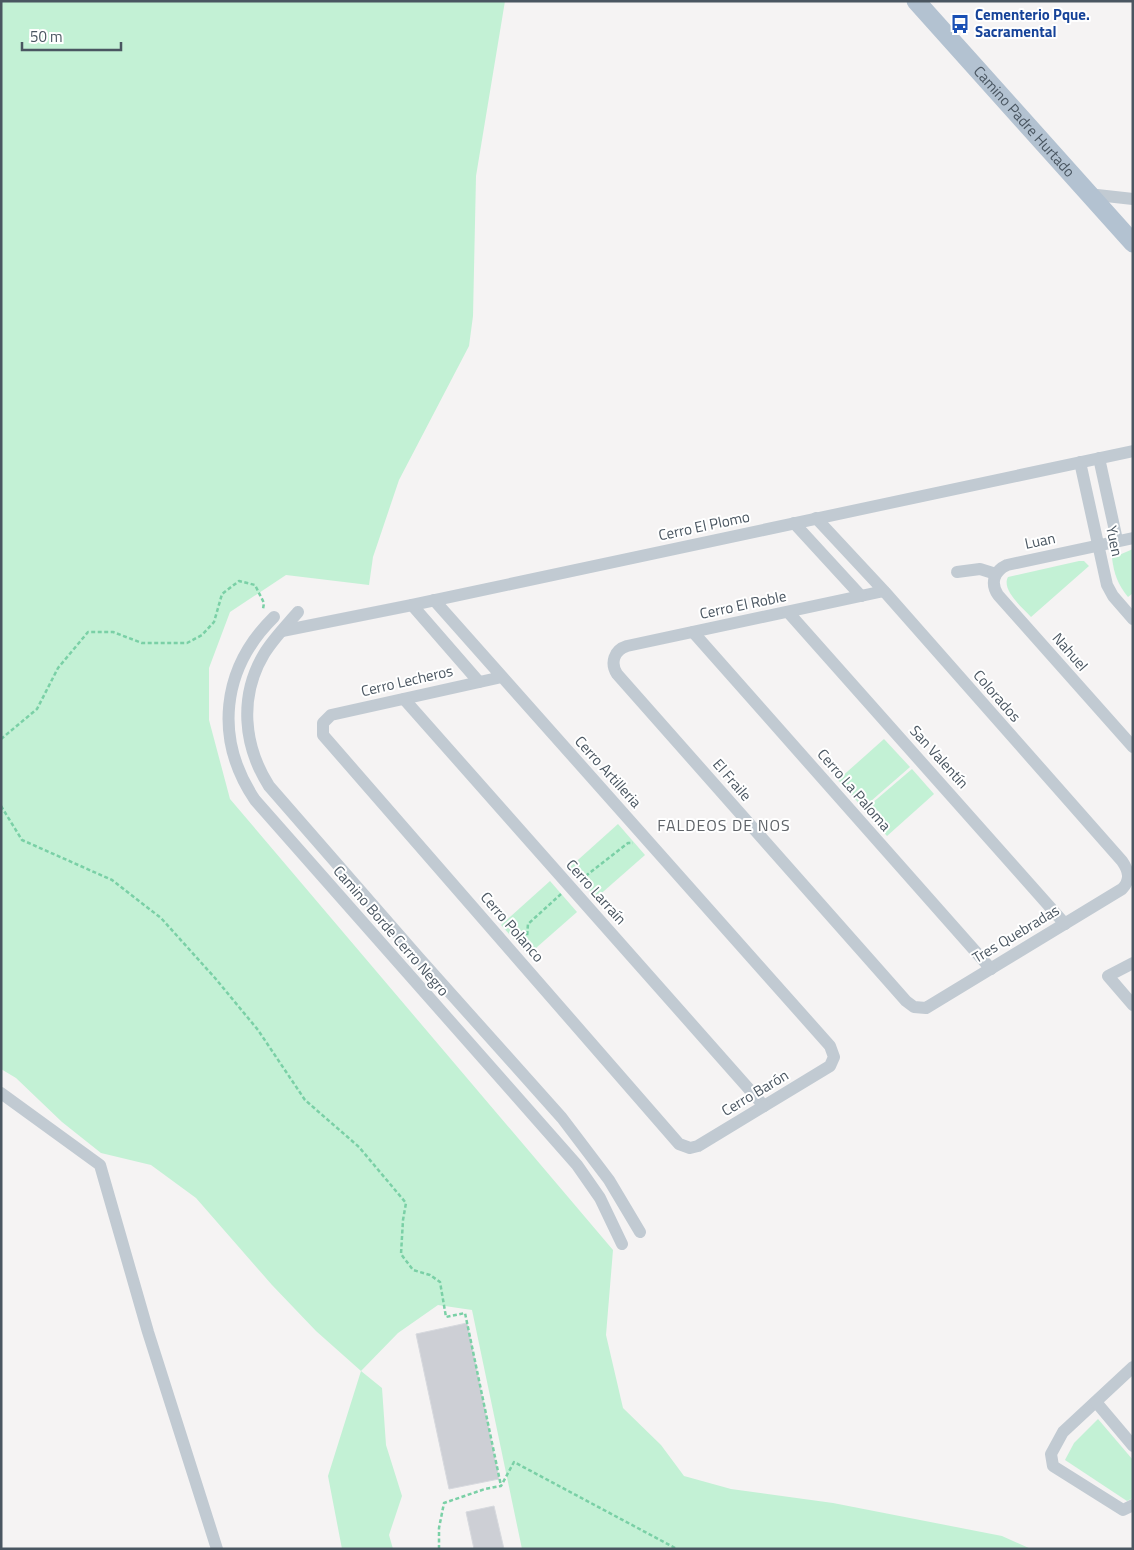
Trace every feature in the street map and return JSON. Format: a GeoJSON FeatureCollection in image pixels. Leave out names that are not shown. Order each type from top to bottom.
{"type":"FeatureCollection","features":[{"type":"Feature","properties":{"kind":"main road","name":"Camino Padre Hurtado"},"geometry":{"type":"LineString","coordinates":[[916,1],[1133,243]]}},
{"type":"Feature","properties":{"kind":"street"},"geometry":{"type":"LineString","coordinates":[[1088,194],[1133,199]]}},
{"type":"Feature","properties":{"kind":"street","name":"Cerro El Plomo"},"geometry":{"type":"LineString","coordinates":[[282,631],[1133,451]]}},
{"type":"Feature","properties":{"kind":"street","name":"Yuen"},"geometry":{"type":"LineString","coordinates":[[1098,458],[1117,540]]}},
{"type":"Feature","properties":{"kind":"street","name":"Yuen"},"geometry":{"type":"LineString","coordinates":[[1080,462],[1105,579],[1109,590],[1133,619]]}},
{"type":"Feature","properties":{"kind":"street"},"geometry":{"type":"LineString","coordinates":[[836,540],[838,522],[842,513]]}},
{"type":"Feature","properties":{"kind":"street","name":"Colorados"},"geometry":{"type":"LineString","coordinates":[[816,518],[884,591],[1122,861],[1127,868],[1128,877]]}},
{"type":"Feature","properties":{"kind":"street"},"geometry":{"type":"LineString","coordinates":[[794,523],[861,596]]}},
{"type":"Feature","properties":{"kind":"street","name":"Luan"},"geometry":{"type":"LineString","coordinates":[[996,574],[1003,567],[1010,564],[1133,538]]}},
{"type":"Feature","properties":{"kind":"street"},"geometry":{"type":"LineString","coordinates":[[957,572],[980,569],[996,574]]}},
{"type":"Feature","properties":{"kind":"street","name":"Nahuel"},"geometry":{"type":"LineString","coordinates":[[996,574],[994,584],[998,595],[1133,747]]}},
{"type":"Feature","properties":{"kind":"street","name":"Cerro El Roble"},"geometry":{"type":"LineString","coordinates":[[614,658],[619,650],[623,648],[884,591]]}},
{"type":"Feature","properties":{"kind":"street","name":"Cerro Artilleria"},"geometry":{"type":"LineString","coordinates":[[434,600],[830,1046],[834,1057]]}},
{"type":"Feature","properties":{"kind":"street"},"geometry":{"type":"LineString","coordinates":[[412,605],[479,682]]}},
{"type":"Feature","properties":{"kind":"street","name":"Camino Borde Cerro Negro"},"geometry":{"type":"LineString","coordinates":[[274,617],[251,643],[241,662],[229,701],[228,730],[230,745],[246,788],[330,886],[577,1165],[600,1198],[620,1239],[638,1228],[609,1180],[562,1118],[425,966],[269,786],[261,774],[251,748],[246,720],[252,678],[264,653],[298,612]]}},
{"type":"Feature","properties":{"kind":"street","name":"San Valentín"},"geometry":{"type":"LineString","coordinates":[[788,612],[1065,924]]}},
{"type":"Feature","properties":{"kind":"street","name":"Cerro La Paloma"},"geometry":{"type":"LineString","coordinates":[[693,632],[991,969]]}},
{"type":"Feature","properties":{"kind":"street","name":"El Fraile"},"geometry":{"type":"LineString","coordinates":[[614,658],[614,669],[617,674],[906,1001],[914,1007]]}},
{"type":"Feature","properties":{"kind":"street","name":"Cerro Lecheros"},"geometry":{"type":"LineString","coordinates":[[323,723],[327,718],[336,714],[502,677]]}},
{"type":"Feature","properties":{"kind":"street","name":"Cerro Larraín"},"geometry":{"type":"LineString","coordinates":[[404,699],[764,1106]]}},
{"type":"Feature","properties":{"kind":"street","name":"Cerro Polanco"},"geometry":{"type":"LineString","coordinates":[[323,723],[322,730],[325,739],[676,1141],[686,1147]]}},
{"type":"Feature","properties":{"kind":"street","name":"Tres Quebradas"},"geometry":{"type":"LineString","coordinates":[[914,1007],[926,1008],[931,1006],[1122,889],[1128,882],[1128,877]]}},
{"type":"Feature","properties":{"kind":"street"},"geometry":{"type":"LineString","coordinates":[[1130,997],[1108,976],[1133,962]]}},
{"type":"Feature","properties":{"kind":"street","name":"Cerro Barón"},"geometry":{"type":"LineString","coordinates":[[686,1147],[698,1146],[826,1069],[830,1066],[834,1057]]}},
{"type":"Feature","properties":{"kind":"street"},"geometry":{"type":"LineString","coordinates":[[1,1093],[100,1165],[148,1332],[217,1549]]}},
{"type":"Feature","properties":{"kind":"street"},"geometry":{"type":"LineString","coordinates":[[1133,1367],[1064,1432],[1051,1454],[1053,1466],[1123,1510],[1133,1505]]}},
{"type":"Feature","properties":{"kind":"street"},"geometry":{"type":"LineString","coordinates":[[1096,1402],[1133,1446]]}},
{"type":"Feature","properties":{"kind":"path"},"geometry":{"type":"LineString","coordinates":[[1,739],[37,709],[58,668],[88,632],[113,632],[142,643],[187,643],[202,635],[214,622],[222,594],[239,581],[255,585],[264,603],[264,627]]}},
{"type":"Feature","properties":{"kind":"path"},"geometry":{"type":"LineString","coordinates":[[1,806],[22,840],[112,880],[161,918],[215,978],[258,1030],[305,1100],[359,1147],[406,1202],[401,1254],[413,1270],[430,1275],[440,1282],[446,1317],[466,1313],[501,1486]]}},
{"type":"Feature","properties":{"kind":"path"},"geometry":{"type":"LineString","coordinates":[[501,1486],[514,1462],[677,1549]]}},
{"type":"Feature","properties":{"kind":"path"},"geometry":{"type":"LineString","coordinates":[[439,1549],[438,1528],[444,1502],[501,1486]]}},
{"type":"Feature","properties":{"kind":"green space"},"geometry":{"type":"Polygon","coordinates":[[[1,1],[505,1],[476,176],[473,316],[469,346],[399,480],[373,557],[369,585],[286,575],[230,612],[209,668],[209,720],[230,799],[613,1250],[606,1335],[623,1408],[661,1445],[684,1476],[731,1489],[833,1503],[1002,1536],[1031,1549],[522,1549],[472,1310],[438,1305],[398,1333],[361,1371],[316,1331],[272,1285],[196,1198],[151,1165],[101,1153],[62,1122],[16,1078],[1,1069],[1,1]]]}},
{"type":"Feature","properties":{"kind":"green space"},"geometry":{"type":"Polygon","coordinates":[[[1133,549],[1133,593],[1128,597],[1117,579],[1112,558],[1133,549]]]}},
{"type":"Feature","properties":{"kind":"green space"},"geometry":{"type":"Polygon","coordinates":[[[1084,561],[1089,566],[1031,617],[1007,587],[1008,577],[1084,561]]]}},
{"type":"Feature","properties":{"kind":"green space"},"geometry":{"type":"Polygon","coordinates":[[[884,739],[910,767],[863,808],[838,780],[884,739]]]}},
{"type":"Feature","properties":{"kind":"green space"},"geometry":{"type":"Polygon","coordinates":[[[912,769],[934,794],[887,836],[864,810],[912,769]]]}},
{"type":"Feature","properties":{"kind":"green space"},"geometry":{"type":"Polygon","coordinates":[[[618,824],[645,855],[596,898],[569,868],[618,824]]]}},
{"type":"Feature","properties":{"kind":"green space"},"geometry":{"type":"Polygon","coordinates":[[[550,881],[577,912],[528,955],[501,925],[550,881]]]}},
{"type":"Feature","properties":{"kind":"green space"},"geometry":{"type":"Polygon","coordinates":[[[361,1371],[382,1388],[386,1445],[402,1496],[389,1535],[393,1549],[342,1549],[328,1476],[361,1371]]]}},
{"type":"Feature","properties":{"kind":"green space"},"geometry":{"type":"Polygon","coordinates":[[[1098,1419],[1133,1460],[1133,1498],[1127,1501],[1065,1460],[1074,1443],[1098,1419]]]}},
{"type":"Feature","properties":{"kind":"building"},"geometry":{"type":"Polygon","coordinates":[[[467,1323],[499,1479],[449,1489],[416,1334],[467,1323]]]}},
{"type":"Feature","properties":{"kind":"building"},"geometry":{"type":"Polygon","coordinates":[[[494,1506],[504,1549],[474,1549],[466,1512],[494,1506]]]}},
{"type":"Feature","properties":{"kind":"place","name":"Cementerio Pque. Sacramental"},"geometry":{"type":"Point","coordinates":[960,24]}},
{"type":"Feature","properties":{"kind":"district","name":"FALDEOS DE NOS"},"geometry":{"type":"Point","coordinates":[724,825]}}]}
